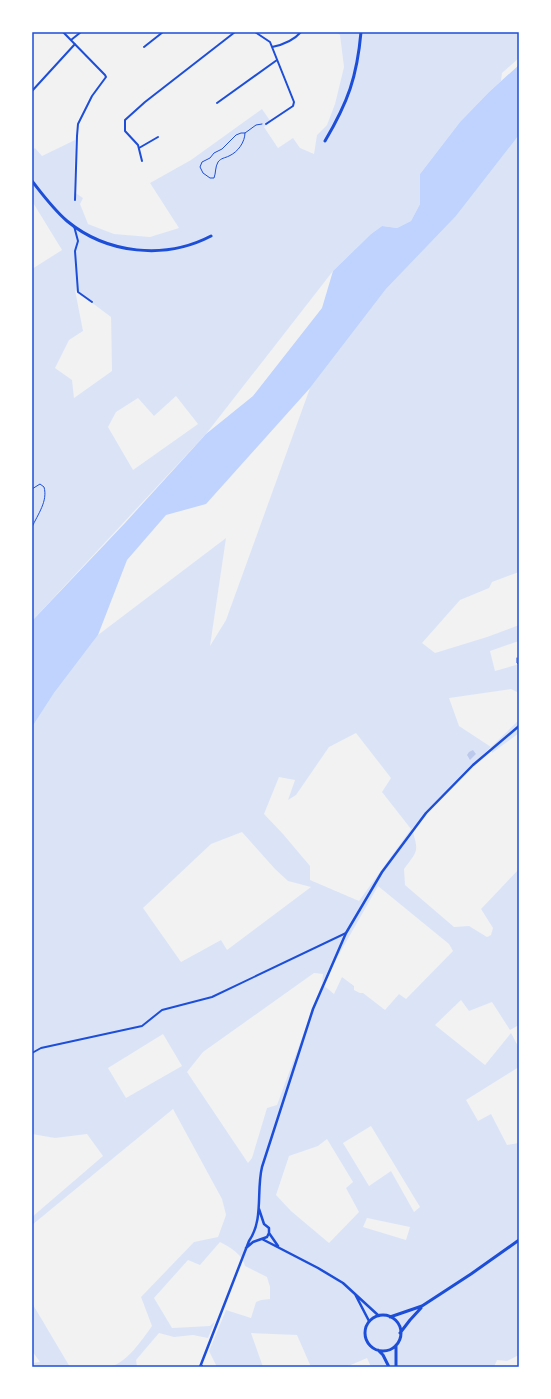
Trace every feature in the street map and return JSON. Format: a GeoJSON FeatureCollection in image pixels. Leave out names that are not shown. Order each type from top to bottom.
{"type":"FeatureCollection","features":[{"type":"Feature","properties":{"kind":"main road"},"geometry":{"type":"LineString","coordinates":[[325,141],[342,111],[356,73],[361,32]]}},
{"type":"Feature","properties":{"kind":"main road"},"geometry":{"type":"LineString","coordinates":[[32,181],[58,213],[74,226],[92,237],[110,244],[133,250],[170,250],[195,244],[212,236]]}},
{"type":"Feature","properties":{"kind":"main road"},"geometry":{"type":"LineString","coordinates":[[388,1367],[383,1355],[368,1344],[366,1338],[366,1326],[369,1321],[379,1316],[390,1317],[422,1306],[519,1240]]}},
{"type":"Feature","properties":{"kind":"main road"},"geometry":{"type":"LineString","coordinates":[[396,1367],[396,1345],[400,1333],[422,1306]]}},
{"type":"Feature","properties":{"kind":"main road"},"geometry":{"type":"LineString","coordinates":[[390,1317],[398,1324],[400,1333]]}},
{"type":"Feature","properties":{"kind":"main road"},"geometry":{"type":"LineString","coordinates":[[378,1350],[388,1350],[396,1345]]}},
{"type":"Feature","properties":{"kind":"street"},"geometry":{"type":"LineString","coordinates":[[63,32],[106,77],[92,96],[78,124],[76,136],[75,200]]}},
{"type":"Feature","properties":{"kind":"street"},"geometry":{"type":"LineString","coordinates":[[71,40],[81,32]]}},
{"type":"Feature","properties":{"kind":"street"},"geometry":{"type":"LineString","coordinates":[[144,47],[163,32]]}},
{"type":"Feature","properties":{"kind":"street"},"geometry":{"type":"LineString","coordinates":[[142,161],[137,143],[125,131],[125,120],[145,102],[235,32]]}},
{"type":"Feature","properties":{"kind":"street"},"geometry":{"type":"LineString","coordinates":[[255,32],[268,41],[272,47],[294,104],[266,124]]}},
{"type":"Feature","properties":{"kind":"street"},"geometry":{"type":"LineString","coordinates":[[272,47],[296,37],[301,32]]}},
{"type":"Feature","properties":{"kind":"street"},"geometry":{"type":"LineString","coordinates":[[32,91],[75,44]]}},
{"type":"Feature","properties":{"kind":"street"},"geometry":{"type":"LineString","coordinates":[[217,103],[277,60]]}},
{"type":"Feature","properties":{"kind":"street"},"geometry":{"type":"LineString","coordinates":[[139,148],[158,137]]}},
{"type":"Feature","properties":{"kind":"street"},"geometry":{"type":"LineString","coordinates":[[74,226],[78,241],[75,251],[78,292],[92,302]]}},
{"type":"Feature","properties":{"kind":"street"},"geometry":{"type":"LineString","coordinates":[[200,1365],[246,1248],[254,1233],[259,1208],[258,1186],[262,1167],[313,1009],[346,933],[382,872],[426,813],[473,765],[519,726]]}},
{"type":"Feature","properties":{"kind":"street"},"geometry":{"type":"LineString","coordinates":[[32,1053],[41,1048],[142,1026],[162,1010],[212,997],[346,933]]}},
{"type":"Feature","properties":{"kind":"street"},"geometry":{"type":"LineString","coordinates":[[259,1208],[264,1224],[269,1228],[269,1233],[280,1248]]}},
{"type":"Feature","properties":{"kind":"street"},"geometry":{"type":"LineString","coordinates":[[256,1226],[264,1224]]}},
{"type":"Feature","properties":{"kind":"street"},"geometry":{"type":"LineString","coordinates":[[254,1233],[256,1237],[333,1276],[354,1292],[379,1316]]}},
{"type":"Feature","properties":{"kind":"street"},"geometry":{"type":"LineString","coordinates":[[246,1248],[253,1242],[267,1237],[269,1233]]}},
{"type":"Feature","properties":{"kind":"street"},"geometry":{"type":"LineString","coordinates":[[354,1292],[369,1321]]}},
{"type":"Feature","properties":{"kind":"lane"},"geometry":{"type":"LineString","coordinates":[[517,658],[517,663],[519,664]]}},
{"type":"Feature","properties":{"kind":"lane"},"geometry":{"type":"LineString","coordinates":[[200,1365],[204,1367]]}},
{"type":"Feature","properties":{"kind":"path"},"geometry":{"type":"LineString","coordinates":[[245,133],[243,142],[238,149],[232,155],[222,159],[217,164],[214,178],[210,178],[202,172],[200,167],[202,162],[222,149],[236,135],[245,133],[256,125],[266,124]]}},
{"type":"Feature","properties":{"kind":"path"},"geometry":{"type":"LineString","coordinates":[[32,488],[40,484],[44,487],[45,493],[44,502],[32,526]]}},
{"type":"Feature","properties":{"kind":"shaded area"},"geometry":{"type":"Polygon","coordinates":[[[336,32],[519,32],[519,58],[502,73],[501,81],[460,122],[420,174],[420,204],[411,221],[397,228],[382,226],[371,234],[333,271],[206,434],[32,621],[32,269],[62,250],[32,201],[32,150],[35,148],[42,156],[75,140],[74,192],[83,198],[80,204],[88,224],[114,234],[150,237],[179,228],[150,183],[191,160],[262,109],[271,122],[264,127],[278,148],[293,138],[300,148],[314,154],[317,135],[327,125],[335,104],[344,67],[340,35],[336,32]],[[75,290],[83,331],[69,340],[55,368],[72,380],[74,398],[112,371],[111,317],[75,290]],[[176,396],[154,416],[138,398],[116,412],[108,427],[133,470],[198,424],[176,396]]]}},
{"type":"Feature","properties":{"kind":"shaded area"},"geometry":{"type":"Polygon","coordinates":[[[519,135],[519,572],[492,582],[489,588],[460,600],[422,643],[435,653],[487,637],[519,625],[519,641],[490,651],[495,671],[519,664],[519,693],[511,689],[449,698],[459,726],[491,747],[453,784],[412,829],[416,842],[416,850],[415,854],[404,869],[405,885],[454,927],[469,926],[487,937],[491,935],[493,928],[481,909],[519,869],[519,1025],[510,1030],[492,1002],[469,1011],[461,1000],[435,1025],[485,1065],[511,1033],[519,1048],[519,1067],[466,1100],[478,1121],[491,1114],[507,1145],[519,1143],[519,1355],[507,1361],[497,1360],[494,1367],[371,1367],[367,1358],[346,1367],[311,1367],[297,1335],[251,1333],[263,1367],[217,1367],[209,1351],[226,1310],[251,1318],[256,1302],[270,1299],[270,1287],[267,1277],[245,1266],[239,1255],[220,1242],[200,1265],[188,1260],[154,1298],[172,1328],[210,1326],[215,1321],[208,1338],[193,1335],[174,1337],[159,1333],[136,1360],[137,1367],[109,1367],[116,1365],[128,1356],[152,1326],[141,1297],[194,1242],[218,1237],[226,1215],[222,1199],[173,1109],[32,1225],[32,1217],[103,1156],[87,1134],[55,1138],[32,1134],[32,727],[54,693],[98,635],[226,538],[210,646],[226,620],[310,388],[386,289],[456,216],[519,135]],[[356,733],[329,747],[296,795],[288,800],[295,780],[279,777],[264,814],[310,866],[310,880],[359,901],[411,829],[382,792],[391,778],[356,733]],[[242,832],[211,844],[143,908],[181,962],[221,940],[227,950],[311,887],[288,881],[275,869],[242,832]],[[378,886],[322,984],[334,994],[342,977],[354,986],[354,990],[363,993],[385,1010],[399,994],[406,999],[453,951],[449,944],[378,886]],[[314,973],[203,1052],[187,1072],[248,1163],[252,1158],[267,1108],[277,1105],[322,984],[323,974],[314,973]],[[163,1034],[108,1068],[126,1098],[182,1066],[163,1034]],[[371,1126],[343,1143],[369,1186],[391,1171],[414,1212],[420,1207],[371,1126]],[[327,1139],[318,1146],[289,1156],[276,1195],[291,1211],[329,1243],[359,1212],[346,1188],[353,1182],[327,1139]],[[367,1218],[363,1227],[406,1240],[410,1227],[367,1218]]]}},
{"type":"Feature","properties":{"kind":"shaded area"},"geometry":{"type":"Polygon","coordinates":[[[519,720],[519,733],[492,753],[491,747],[519,720]]]}},
{"type":"Feature","properties":{"kind":"shaded area"},"geometry":{"type":"Polygon","coordinates":[[[32,1303],[70,1367],[32,1367],[32,1363],[40,1362],[32,1351],[32,1303]]]}},
{"type":"Feature","properties":{"kind":"water"},"geometry":{"type":"Polygon","coordinates":[[[519,65],[519,135],[456,216],[386,289],[310,388],[206,504],[166,515],[127,560],[98,635],[54,693],[32,727],[32,621],[125,523],[206,434],[253,396],[322,308],[333,271],[371,234],[382,226],[397,228],[411,221],[420,204],[420,174],[460,122],[489,92],[519,65]]]}},
{"type":"Feature","properties":{"kind":"building"},"geometry":{"type":"Polygon","coordinates":[[[473,750],[476,754],[470,760],[467,755],[473,750]]]}}]}
